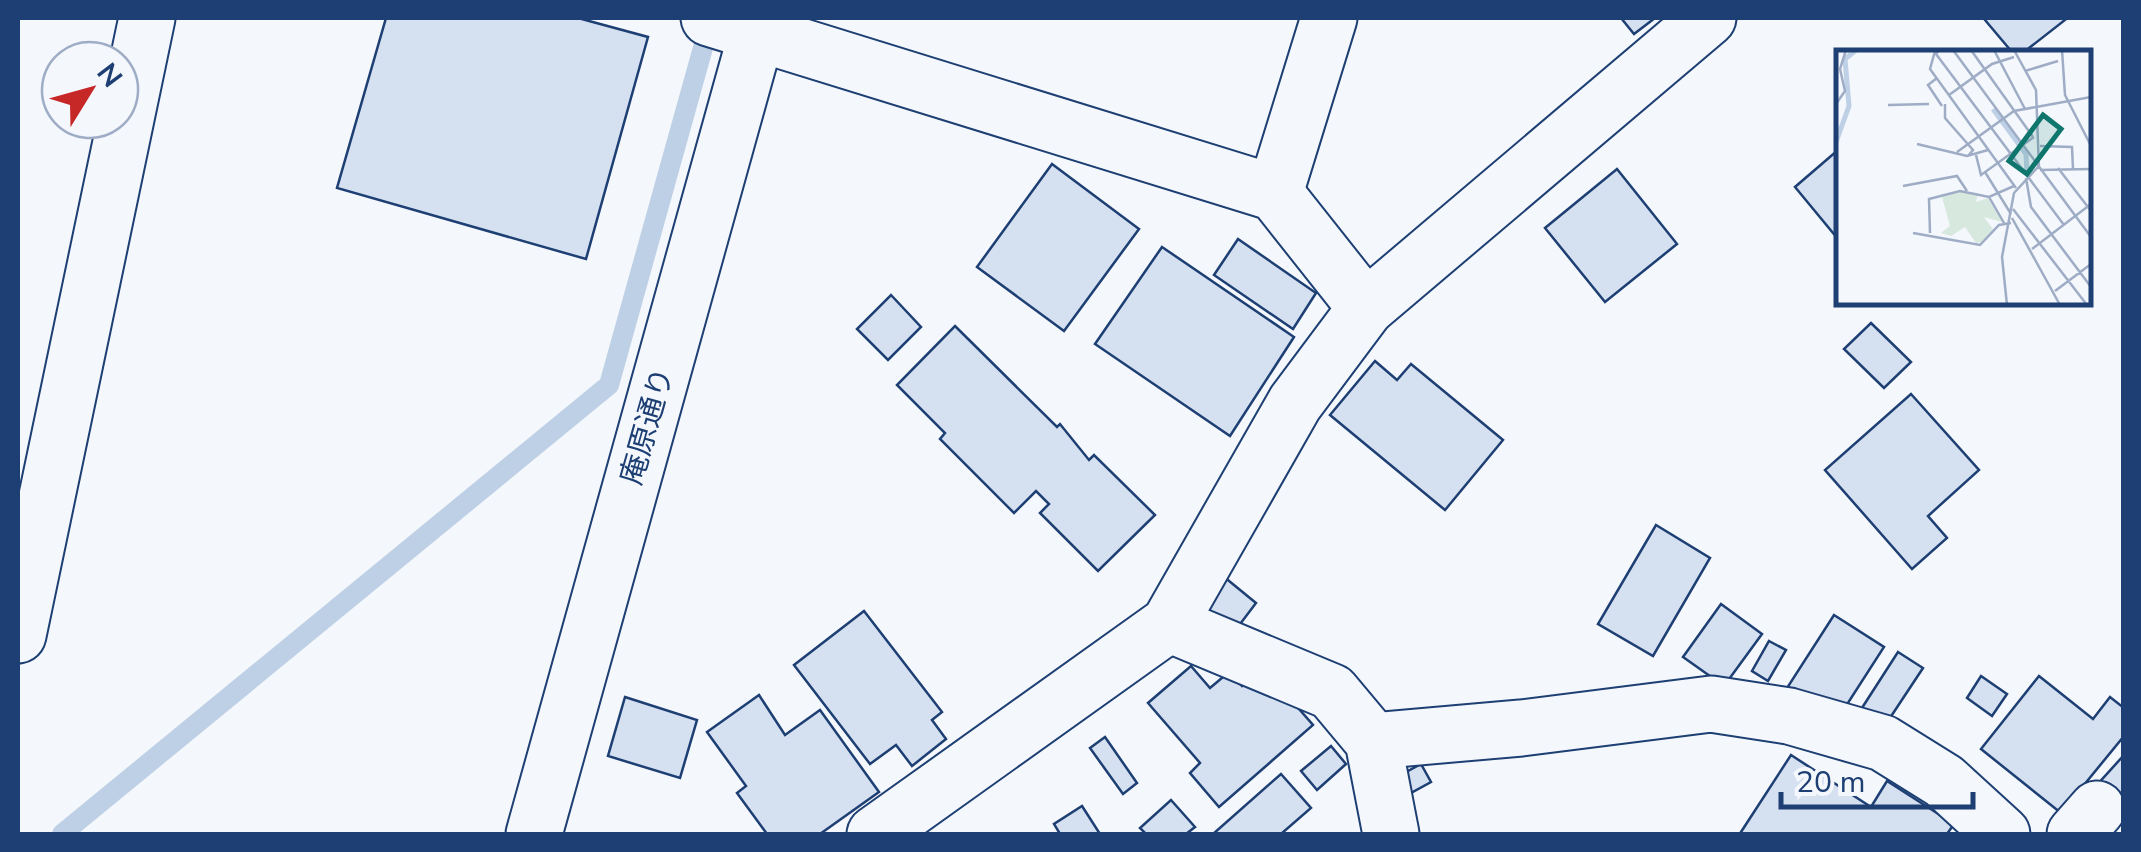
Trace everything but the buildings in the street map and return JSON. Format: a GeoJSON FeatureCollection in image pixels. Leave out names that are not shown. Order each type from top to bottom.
{"type":"FeatureCollection","features":[{"type":"Feature","properties":{"kind":"street"},"geometry":{"type":"LineString","coordinates":[[18,635],[146,18]]}},
{"type":"Feature","properties":{"kind":"street"},"geometry":{"type":"LineString","coordinates":[[1275,192],[1329,18]]}},
{"type":"Feature","properties":{"kind":"street"},"geometry":{"type":"LineString","coordinates":[[875,834],[1169,624],[1295,404],[1366,308],[1708,18]]}},
{"type":"Feature","properties":{"kind":"street"},"geometry":{"type":"LineString","coordinates":[[742,22],[1275,192],[1366,308]]}},
{"type":"Feature","properties":{"kind":"street","name":"庵原通り"},"geometry":{"type":"LineString","coordinates":[[534,834],[742,22]]}},
{"type":"Feature","properties":{"kind":"street"},"geometry":{"type":"LineString","coordinates":[[1169,624],[1332,692],[1374,741],[1391,834]]}},
{"type":"Feature","properties":{"kind":"street"},"geometry":{"type":"LineString","coordinates":[[1374,741],[1521,728],[1710,704],[1789,716],[1883,743],[1944,781],[2002,834]]}},
{"type":"Feature","properties":{"kind":"waterway"},"geometry":{"type":"LineString","coordinates":[[62,834],[609,385],[711,19]]}}]}
